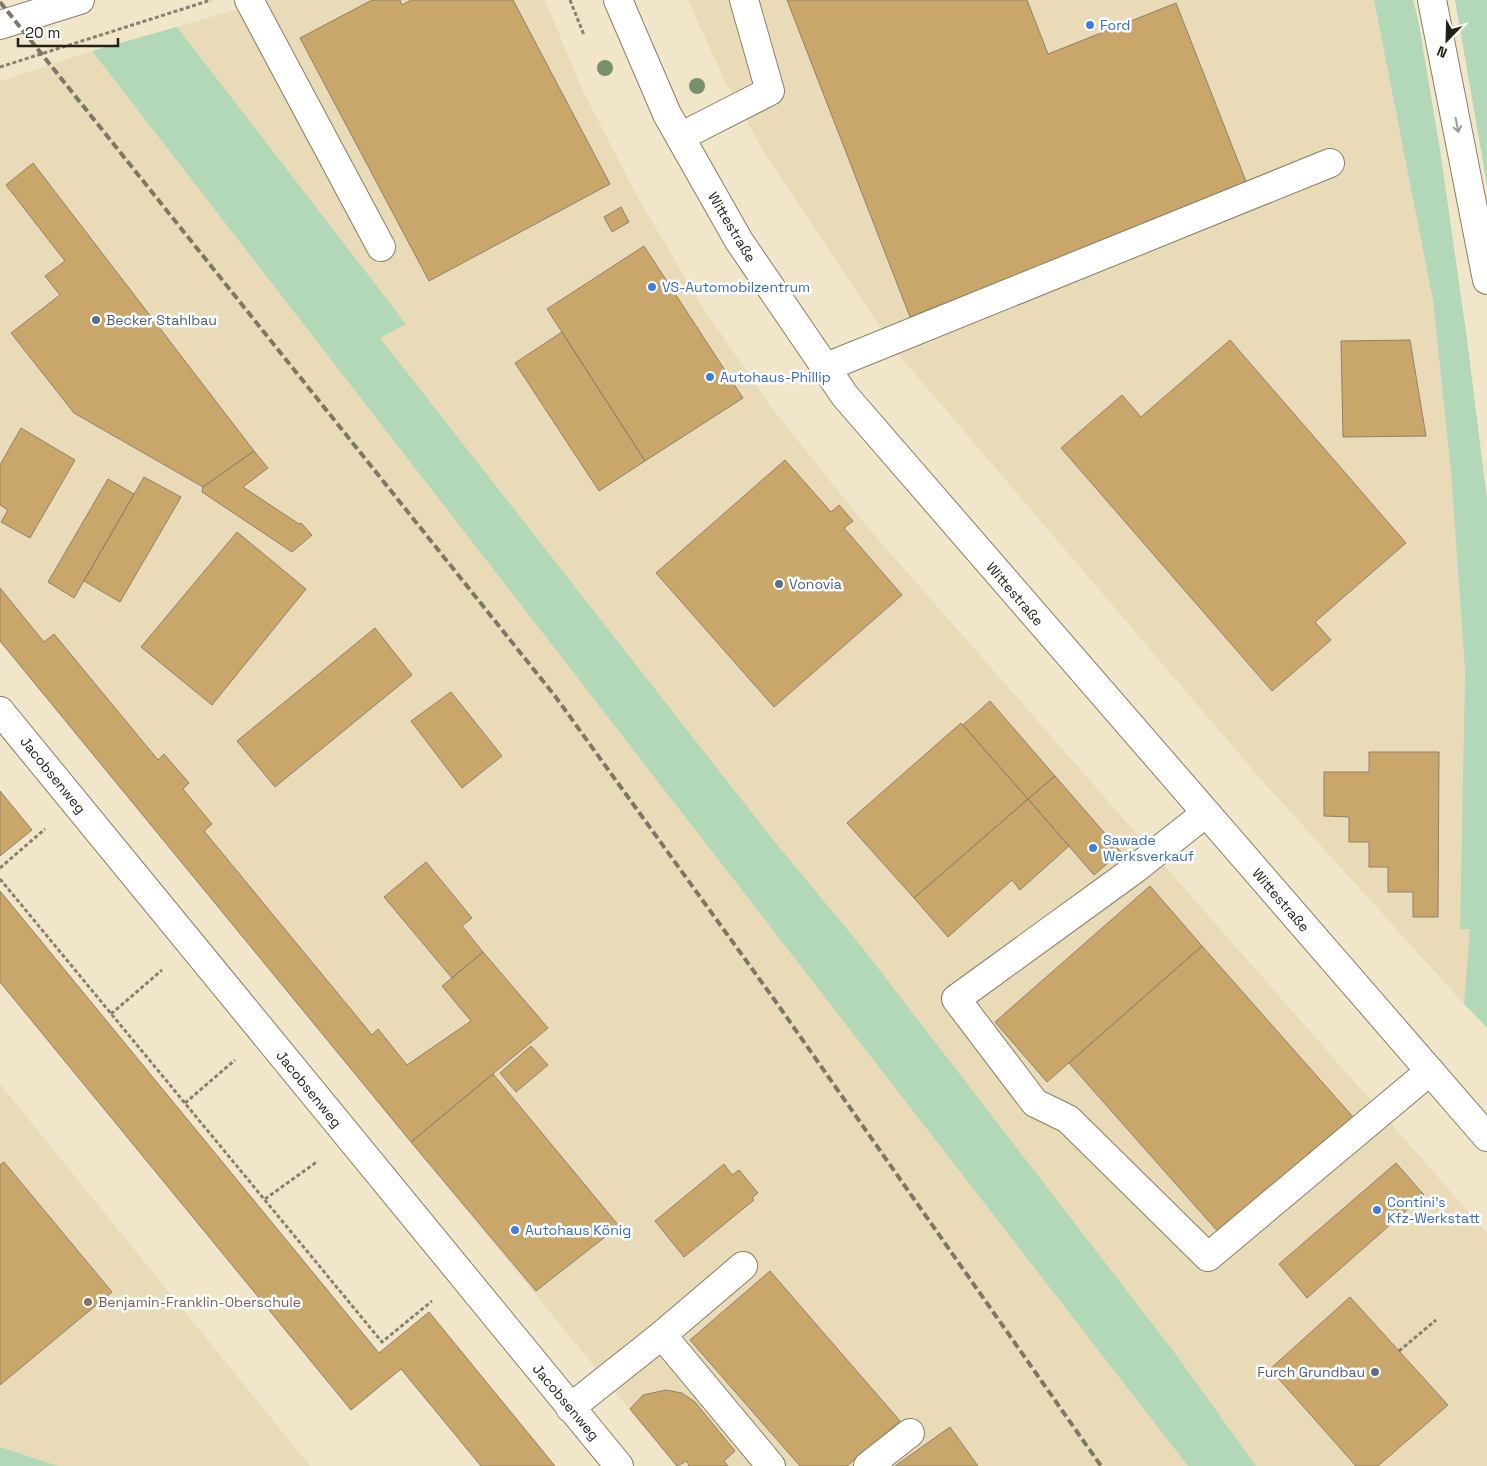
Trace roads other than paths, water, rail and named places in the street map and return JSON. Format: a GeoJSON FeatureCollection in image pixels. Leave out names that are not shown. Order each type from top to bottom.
{"type":"FeatureCollection","features":[{"type":"Feature","properties":{"kind":"main road"},"geometry":{"type":"LineString","coordinates":[[0,25],[80,0]]}},
{"type":"Feature","properties":{"kind":"main road"},"geometry":{"type":"LineString","coordinates":[[248,0],[381,248]]}},
{"type":"Feature","properties":{"kind":"main road","name":"Wittestraße"},"geometry":{"type":"LineString","coordinates":[[618,0],[667,114],[739,242],[844,396],[1487,1137]]}},
{"type":"Feature","properties":{"kind":"main road"},"geometry":{"type":"LineString","coordinates":[[680,137],[770,91],[744,0]]}},
{"type":"Feature","properties":{"kind":"main road"},"geometry":{"type":"LineString","coordinates":[[1432,0],[1487,280]]}},
{"type":"Feature","properties":{"kind":"main road"},"geometry":{"type":"LineString","coordinates":[[824,368],[1330,163]]}},
{"type":"Feature","properties":{"kind":"main road","name":"Jacobsenweg"},"geometry":{"type":"LineString","coordinates":[[0,710],[619,1466]]}},
{"type":"Feature","properties":{"kind":"main road"},"geometry":{"type":"LineString","coordinates":[[1206,813],[1135,869],[956,998],[1035,1104],[1068,1118],[1208,1257],[1430,1071]]}},
{"type":"Feature","properties":{"kind":"main road"},"geometry":{"type":"LineString","coordinates":[[570,1408],[662,1335],[743,1266]]}},
{"type":"Feature","properties":{"kind":"main road"},"geometry":{"type":"LineString","coordinates":[[662,1335],[772,1466]]}},
{"type":"Feature","properties":{"kind":"main road"},"geometry":{"type":"LineString","coordinates":[[868,1466],[910,1433]]}},
{"type":"Feature","properties":{"kind":"railway"},"geometry":{"type":"LineString","coordinates":[[0,2],[555,696],[776,1002],[1101,1466]]}},
{"type":"Feature","properties":{"kind":"place","name":"Ford"},"geometry":{"type":"Point","coordinates":[1090,25]}},
{"type":"Feature","properties":{"kind":"place","name":"VS-Automobilzentrum"},"geometry":{"type":"Point","coordinates":[652,287]}},
{"type":"Feature","properties":{"kind":"place","name":"Becker Stahlbau"},"geometry":{"type":"Point","coordinates":[96,320]}},
{"type":"Feature","properties":{"kind":"place","name":"Autohaus-Phillip"},"geometry":{"type":"Point","coordinates":[710,377]}},
{"type":"Feature","properties":{"kind":"place","name":"Vonovia"},"geometry":{"type":"Point","coordinates":[779,584]}},
{"type":"Feature","properties":{"kind":"place","name":"Sawade Werksverkauf"},"geometry":{"type":"Point","coordinates":[1093,848]}},
{"type":"Feature","properties":{"kind":"place","name":"Contini's Kfz-Werkstatt"},"geometry":{"type":"Point","coordinates":[1377,1210]}},
{"type":"Feature","properties":{"kind":"place","name":"Autohaus König"},"geometry":{"type":"Point","coordinates":[515,1230]}},
{"type":"Feature","properties":{"kind":"place","name":"Benjamin-Franklin-Oberschule"},"geometry":{"type":"Point","coordinates":[88,1302]}},
{"type":"Feature","properties":{"kind":"place","name":"Furch Grundbau"},"geometry":{"type":"Point","coordinates":[1375,1372]}}]}
